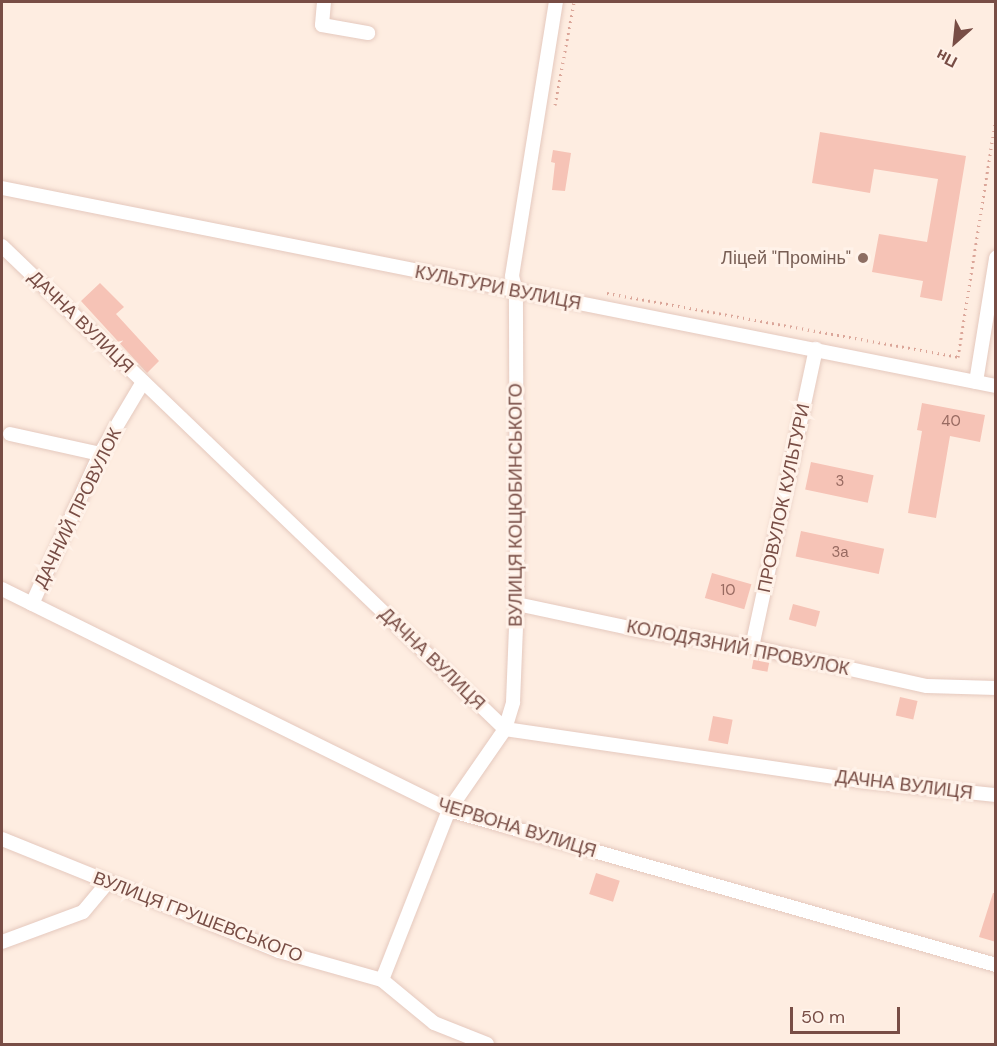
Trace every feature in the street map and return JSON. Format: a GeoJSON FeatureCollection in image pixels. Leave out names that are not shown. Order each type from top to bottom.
{"type":"FeatureCollection","features":[{"type":"Feature","properties":{"kind":"street"},"geometry":{"type":"LineString","coordinates":[[324,2],[322,25],[368,33]]}},
{"type":"Feature","properties":{"kind":"street","name":"ВУЛИЦЯ КОЦЮБИНСЬКОГО"},"geometry":{"type":"LineString","coordinates":[[382,980],[449,810],[506,729],[513,702],[517,604],[516,292],[512,276],[556,2]]}},
{"type":"Feature","properties":{"kind":"street","name":"КУЛЬТУРИ ВУЛИЦЯ"},"geometry":{"type":"LineString","coordinates":[[2,188],[996,386]]}},
{"type":"Feature","properties":{"kind":"street","name":"ДАЧНА ВУЛИЦЯ"},"geometry":{"type":"LineString","coordinates":[[2,246],[506,729],[862,781],[996,795]]}},
{"type":"Feature","properties":{"kind":"street"},"geometry":{"type":"LineString","coordinates":[[976,382],[996,258]]}},
{"type":"Feature","properties":{"kind":"street","name":"ПРОВУЛОК КУЛЬТУРИ"},"geometry":{"type":"LineString","coordinates":[[752,647],[816,349]]}},
{"type":"Feature","properties":{"kind":"street","name":"ДАЧНИЙ ПРОВУЛОК"},"geometry":{"type":"LineString","coordinates":[[32,604],[100,454],[143,382]]}},
{"type":"Feature","properties":{"kind":"street"},"geometry":{"type":"LineString","coordinates":[[10,434],[100,454]]}},
{"type":"Feature","properties":{"kind":"street","name":"ЧЕРВОНА ВУЛИЦЯ"},"geometry":{"type":"LineString","coordinates":[[2,589],[449,810],[903,941],[996,965]]}},
{"type":"Feature","properties":{"kind":"street","name":"КОЛОДЯЗНИЙ ПРОВУЛОК"},"geometry":{"type":"LineString","coordinates":[[517,604],[644,631],[752,647],[927,686],[996,688]]}},
{"type":"Feature","properties":{"kind":"street","name":"ВУЛИЦЯ ГРУШЕВСЬКОГО"},"geometry":{"type":"LineString","coordinates":[[2,839],[279,951],[382,980],[434,1023],[487,1044]]}},
{"type":"Feature","properties":{"kind":"street"},"geometry":{"type":"LineString","coordinates":[[2,942],[83,912],[108,882]]}},
{"type":"Feature","properties":{"kind":"path"},"geometry":{"type":"LineString","coordinates":[[553,116],[573,2]]}},
{"type":"Feature","properties":{"kind":"path"},"geometry":{"type":"LineString","coordinates":[[605,292],[958,357],[996,116]]}},
{"type":"Feature","properties":{"kind":"building"},"geometry":{"type":"Polygon","coordinates":[[[820,132],[966,156],[942,301],[920,297],[923,281],[872,272],[879,234],[927,242],[938,179],[874,169],[870,193],[812,183],[820,132]]]}},
{"type":"Feature","properties":{"kind":"building"},"geometry":{"type":"Polygon","coordinates":[[[553,150],[571,153],[565,191],[552,190],[555,163],[551,162],[553,150]]]}},
{"type":"Feature","properties":{"kind":"building"},"geometry":{"type":"Polygon","coordinates":[[[100,283],[124,307],[116,314],[159,361],[147,373],[81,301],[100,283]]]}},
{"type":"Feature","properties":{"kind":"building"},"geometry":{"type":"Polygon","coordinates":[[[922,403],[985,415],[980,442],[950,436],[936,518],[908,513],[922,431],[917,430],[922,403]]]}},
{"type":"Feature","properties":{"kind":"building"},"geometry":{"type":"Polygon","coordinates":[[[811,462],[874,475],[868,503],[805,489],[811,462]]]}},
{"type":"Feature","properties":{"kind":"building"},"geometry":{"type":"Polygon","coordinates":[[[801,531],[884,549],[879,574],[796,556],[801,531]]]}},
{"type":"Feature","properties":{"kind":"building"},"geometry":{"type":"Polygon","coordinates":[[[712,573],[751,584],[744,609],[705,598],[712,573]]]}},
{"type":"Feature","properties":{"kind":"building"},"geometry":{"type":"Polygon","coordinates":[[[793,604],[820,611],[816,627],[789,619],[793,604]]]}},
{"type":"Feature","properties":{"kind":"building"},"geometry":{"type":"Polygon","coordinates":[[[754,657],[770,660],[767,672],[752,669],[754,657]]]}},
{"type":"Feature","properties":{"kind":"building"},"geometry":{"type":"Polygon","coordinates":[[[900,697],[918,701],[913,720],[896,716],[900,697]]]}},
{"type":"Feature","properties":{"kind":"building"},"geometry":{"type":"Polygon","coordinates":[[[713,716],[733,720],[728,744],[708,741],[713,716]]]}},
{"type":"Feature","properties":{"kind":"building"},"geometry":{"type":"Polygon","coordinates":[[[596,873],[620,881],[613,902],[589,894],[596,873]]]}},
{"type":"Feature","properties":{"kind":"building"},"geometry":{"type":"Polygon","coordinates":[[[993,893],[996,893],[996,942],[979,937],[993,893]]]}},
{"type":"Feature","properties":{"kind":"place","name":"Ліцей \"Промінь\""},"geometry":{"type":"Point","coordinates":[863,258]}}]}
